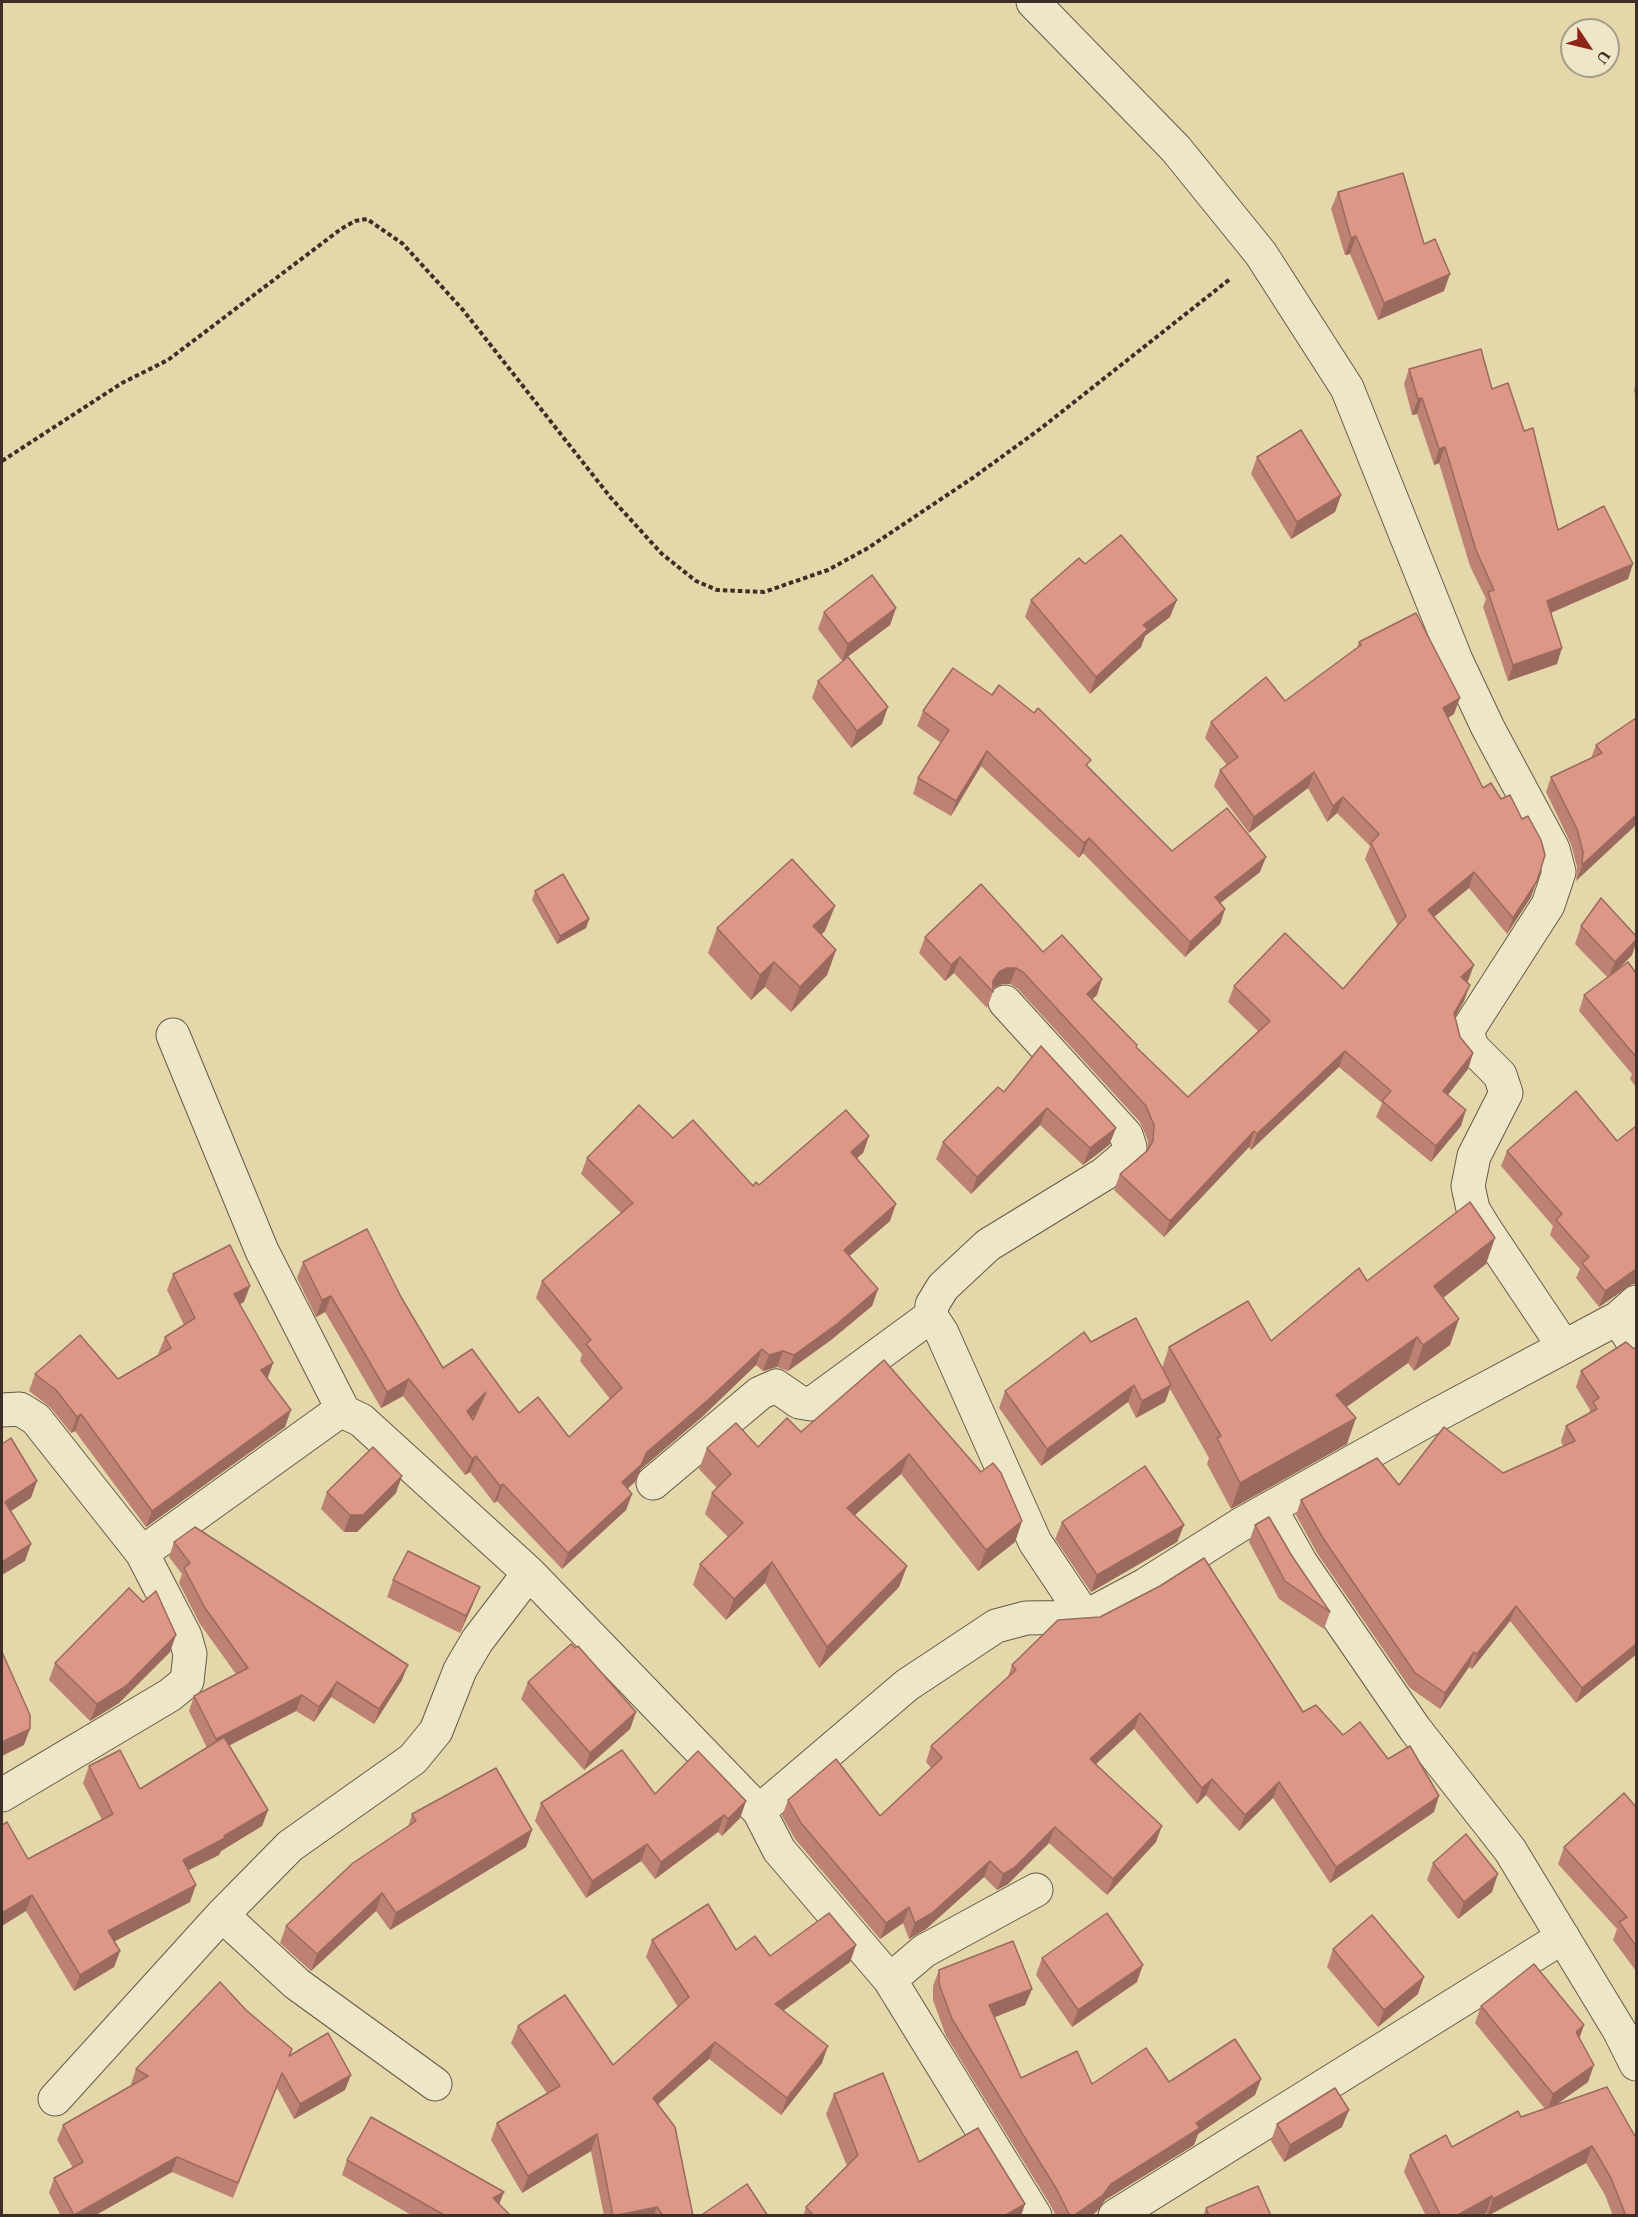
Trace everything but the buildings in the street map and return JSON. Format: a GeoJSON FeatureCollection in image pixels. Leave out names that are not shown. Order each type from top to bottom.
{"type":"FeatureCollection","features":[{"type":"Feature","properties":{"kind":"street"},"geometry":{"type":"LineString","coordinates":[[1033,2],[1176,149],[1262,254],[1347,388],[1456,660],[1488,728],[1559,864],[1556,888],[1548,905],[1467,1031],[1469,1042],[1500,1075],[1506,1093],[1474,1156],[1468,1186],[1473,1209],[1564,1347]]}},
{"type":"Feature","properties":{"kind":"street"},"geometry":{"type":"LineString","coordinates":[[1005,1002],[1126,1135],[1130,1147],[1129,1154],[1104,1174],[988,1245],[943,1287],[932,1305],[931,1316],[942,1333],[1035,1542],[1085,1617]]}},
{"type":"Feature","properties":{"kind":"street"},"geometry":{"type":"LineString","coordinates":[[173,1035],[262,1251],[344,1412],[361,1420],[529,1573],[759,1811],[779,1850],[890,1980],[1035,2216]]}},
{"type":"Feature","properties":{"kind":"street"},"geometry":{"type":"LineString","coordinates":[[759,1811],[907,1685],[996,1626],[1026,1617],[1085,1617],[1145,1585],[1270,1508],[1564,1347],[1627,1310],[1636,1347]]}},
{"type":"Feature","properties":{"kind":"street"},"geometry":{"type":"LineString","coordinates":[[653,1483],[760,1393],[776,1386],[799,1402],[811,1404],[931,1316]]}},
{"type":"Feature","properties":{"kind":"street"},"geometry":{"type":"LineString","coordinates":[[2,1410],[20,1409],[36,1419],[142,1553],[185,1636],[190,1654],[187,1681],[170,1695],[2,1795]]}},
{"type":"Feature","properties":{"kind":"street"},"geometry":{"type":"LineString","coordinates":[[142,1553],[318,1425],[344,1412]]}},
{"type":"Feature","properties":{"kind":"street"},"geometry":{"type":"LineString","coordinates":[[1270,1508],[1301,1563],[1415,1729],[1510,1850],[1636,2064]]}},
{"type":"Feature","properties":{"kind":"street"},"geometry":{"type":"LineString","coordinates":[[55,2099],[222,1915],[290,1846],[413,1759],[436,1731],[460,1670],[477,1641],[529,1573]]}},
{"type":"Feature","properties":{"kind":"street"},"geometry":{"type":"LineString","coordinates":[[890,1980],[924,1951],[1036,1890]]}},
{"type":"Feature","properties":{"kind":"street"},"geometry":{"type":"LineString","coordinates":[[222,1915],[297,1984],[435,2084]]}},
{"type":"Feature","properties":{"kind":"street"},"geometry":{"type":"LineString","coordinates":[[1115,2216],[1563,1937]]}},
{"type":"Feature","properties":{"kind":"path"},"geometry":{"type":"LineString","coordinates":[[2,461],[122,383],[168,360],[341,229],[355,221],[367,219],[403,244],[463,310],[611,498],[662,554],[696,581],[717,590],[764,592],[828,570],[868,548],[974,477],[1040,429],[1262,254]]}}]}
